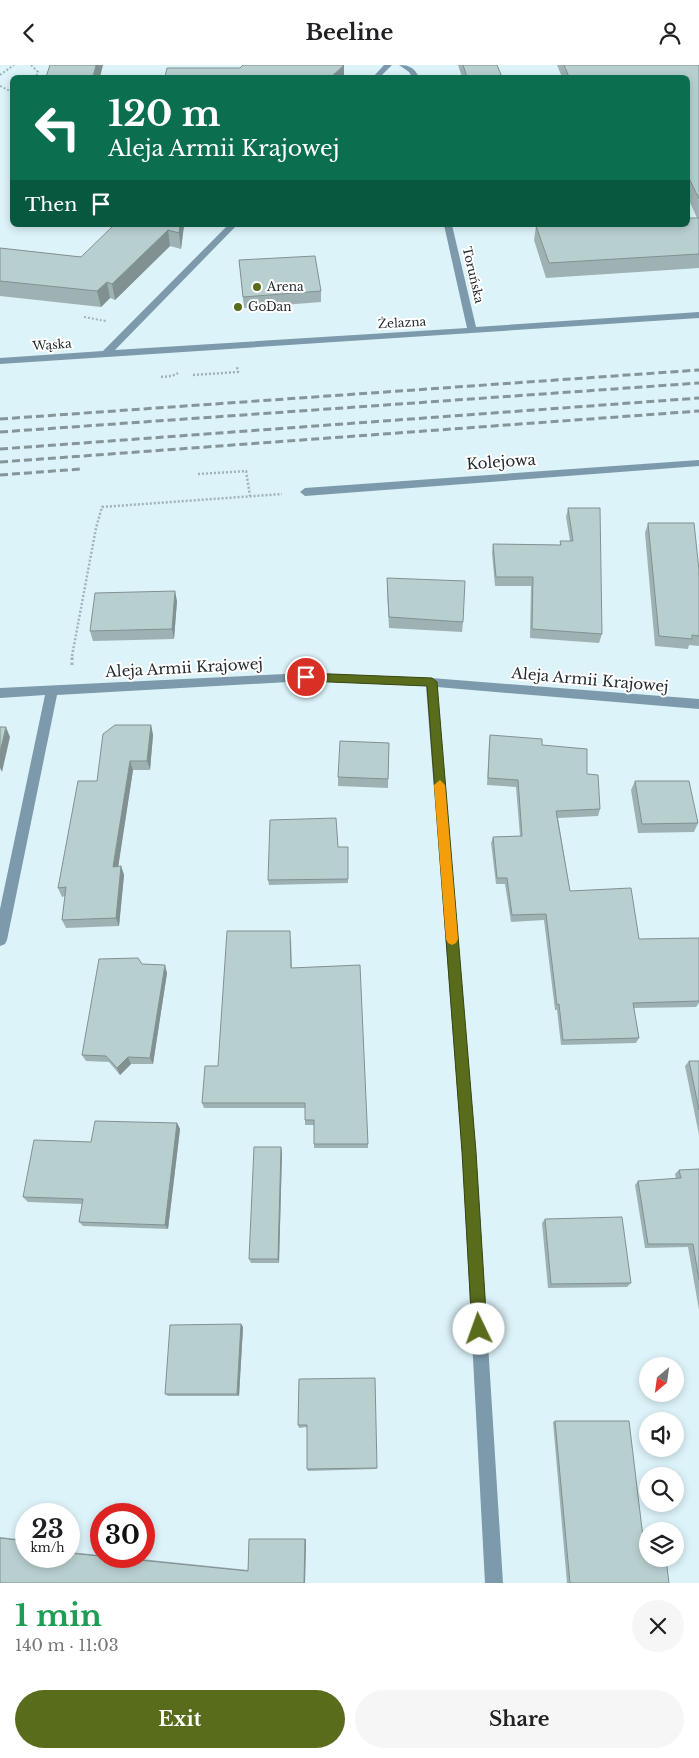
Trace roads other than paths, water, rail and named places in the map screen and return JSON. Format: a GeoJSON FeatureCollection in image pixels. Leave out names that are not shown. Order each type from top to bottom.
{"type":"FeatureCollection","features":[{"type":"Feature","properties":{"kind":"street"},"geometry":{"type":"LineString","coordinates":[[378,75],[388,65]]}},
{"type":"Feature","properties":{"kind":"street"},"geometry":{"type":"LineString","coordinates":[[403,65],[412,71],[414,75]]}},
{"type":"Feature","properties":{"kind":"street"},"geometry":{"type":"LineString","coordinates":[[106,354],[232,227]]}},
{"type":"Feature","properties":{"kind":"street","name":"Toruńska"},"geometry":{"type":"LineString","coordinates":[[448,227],[472,331]]}},
{"type":"Feature","properties":{"kind":"street","name":"Żelazna"},"geometry":{"type":"LineString","coordinates":[[106,354],[699,315]]}},
{"type":"Feature","properties":{"kind":"street","name":"Wąska"},"geometry":{"type":"LineString","coordinates":[[0,361],[106,354]]}},
{"type":"Feature","properties":{"kind":"street","name":"Kolejowa"},"geometry":{"type":"LineString","coordinates":[[305,493],[699,463]]}},
{"type":"Feature","properties":{"kind":"street","name":"Aleja Armii Krajowej"},"geometry":{"type":"LineString","coordinates":[[0,693],[306,677],[432,682],[699,704]]}},
{"type":"Feature","properties":{"kind":"street"},"geometry":{"type":"LineString","coordinates":[[432,682],[469,1152],[494,1583]]}},
{"type":"Feature","properties":{"kind":"street"},"geometry":{"type":"LineString","coordinates":[[0,940],[52,690]]}},
{"type":"Feature","properties":{"kind":"railway"},"geometry":{"type":"LineString","coordinates":[[0,419],[699,370]]}},
{"type":"Feature","properties":{"kind":"railway"},"geometry":{"type":"LineString","coordinates":[[0,432],[699,383]]}},
{"type":"Feature","properties":{"kind":"railway"},"geometry":{"type":"LineString","coordinates":[[0,449],[699,398]]}},
{"type":"Feature","properties":{"kind":"railway"},"geometry":{"type":"LineString","coordinates":[[0,462],[699,411]]}},
{"type":"Feature","properties":{"kind":"railway"},"geometry":{"type":"LineString","coordinates":[[0,475],[81,469]]}},
{"type":"Feature","properties":{"kind":"place","name":"Arena"},"geometry":{"type":"Point","coordinates":[257,287]}},
{"type":"Feature","properties":{"kind":"place","name":"GoDan"},"geometry":{"type":"Point","coordinates":[238,307]}}]}
